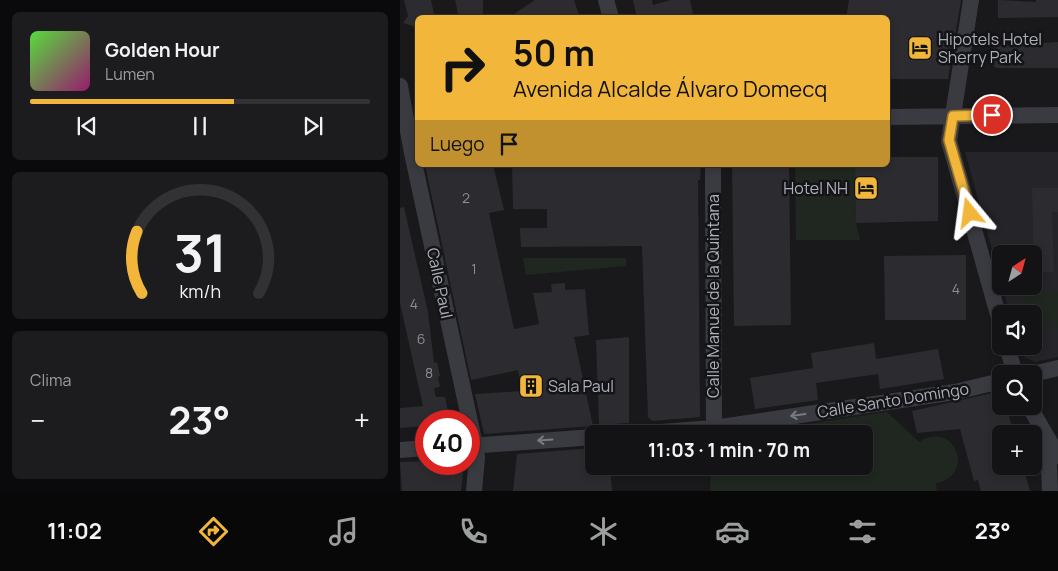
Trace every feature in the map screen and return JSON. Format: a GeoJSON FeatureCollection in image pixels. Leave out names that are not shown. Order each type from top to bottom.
{"type":"FeatureCollection","features":[{"type":"Feature","properties":{"kind":"street"},"geometry":{"type":"LineString","coordinates":[[606,0],[610,15]]}},
{"type":"Feature","properties":{"kind":"street"},"geometry":{"type":"LineString","coordinates":[[971,0],[949,140],[995,305]]}},
{"type":"Feature","properties":{"kind":"street","name":"Calle Paul"},"geometry":{"type":"LineString","coordinates":[[400,86],[415,161]]}},
{"type":"Feature","properties":{"kind":"street"},"geometry":{"type":"LineString","coordinates":[[890,117],[1058,114]]}},
{"type":"Feature","properties":{"kind":"street","name":"Calle Paul"},"geometry":{"type":"LineString","coordinates":[[416,167],[468,388],[470,410]]}},
{"type":"Feature","properties":{"kind":"street","name":"Calle Manuel de la Quintana"},"geometry":{"type":"LineString","coordinates":[[713,167],[714,425]]}},
{"type":"Feature","properties":{"kind":"street"},"geometry":{"type":"LineString","coordinates":[[1042,372],[1058,368]]}},
{"type":"Feature","properties":{"kind":"street","name":"Calle Santo Domingo"},"geometry":{"type":"LineString","coordinates":[[734,425],[955,392],[992,383]]}},
{"type":"Feature","properties":{"kind":"street"},"geometry":{"type":"LineString","coordinates":[[1034,415],[1058,456]]}},
{"type":"Feature","properties":{"kind":"street"},"geometry":{"type":"LineString","coordinates":[[480,445],[585,438]]}},
{"type":"Feature","properties":{"kind":"street"},"geometry":{"type":"LineString","coordinates":[[1048,441],[1050,491]]}},
{"type":"Feature","properties":{"kind":"street"},"geometry":{"type":"LineString","coordinates":[[400,450],[415,449]]}},
{"type":"Feature","properties":{"kind":"street","name":"Calle Paul"},"geometry":{"type":"LineString","coordinates":[[474,491],[475,475]]}},
{"type":"Feature","properties":{"kind":"shaded area"},"geometry":{"type":"Polygon","coordinates":[[[965,152],[1058,152],[1058,357],[1035,362],[1021,355],[1042,355],[1042,305],[1007,305],[1005,295],[1042,295],[1042,245],[992,245],[992,250],[965,152]]]}},
{"type":"Feature","properties":{"kind":"shaded area"},"geometry":{"type":"Polygon","coordinates":[[[795,167],[855,167],[856,223],[860,240],[796,240],[795,167]]]}},
{"type":"Feature","properties":{"kind":"shaded area"},"geometry":{"type":"Polygon","coordinates":[[[523,258],[626,258],[626,266],[526,275],[523,258]]]}},
{"type":"Feature","properties":{"kind":"shaded area"},"geometry":{"type":"Polygon","coordinates":[[[1042,291],[1058,291],[1058,328],[1042,328],[1042,305],[1024,305],[1024,295],[1042,295],[1042,291]]]}},
{"type":"Feature","properties":{"kind":"shaded area"},"geometry":{"type":"Polygon","coordinates":[[[887,412],[919,442],[931,437],[942,438],[951,443],[956,451],[958,460],[956,470],[948,478],[936,483],[937,491],[710,491],[711,475],[873,475],[873,425],[801,425],[887,412]]]}},
{"type":"Feature","properties":{"kind":"building"},"geometry":{"type":"Polygon","coordinates":[[[404,0],[431,0],[434,15],[415,15],[415,27],[403,23],[408,16],[404,0]]]}},
{"type":"Feature","properties":{"kind":"building"},"geometry":{"type":"Polygon","coordinates":[[[455,0],[483,0],[483,15],[458,15],[455,0]]]}},
{"type":"Feature","properties":{"kind":"building"},"geometry":{"type":"Polygon","coordinates":[[[535,0],[574,0],[579,15],[512,15],[535,0]]]}},
{"type":"Feature","properties":{"kind":"building"},"geometry":{"type":"Polygon","coordinates":[[[633,0],[652,0],[653,5],[671,0],[690,0],[693,15],[636,15],[633,0]]]}},
{"type":"Feature","properties":{"kind":"building","name":"Hipotels Hotel Sherry Park"},"geometry":{"type":"Polygon","coordinates":[[[849,0],[961,0],[948,79],[890,79],[890,15],[846,15],[849,0]]]}},
{"type":"Feature","properties":{"kind":"building"},"geometry":{"type":"Polygon","coordinates":[[[998,0],[1036,2],[1036,0],[1058,0],[1058,17],[998,18],[998,0]]]}},
{"type":"Feature","properties":{"kind":"building"},"geometry":{"type":"Polygon","coordinates":[[[1058,42],[1058,68],[996,68],[990,62],[990,52],[995,46],[1058,42]]]}},
{"type":"Feature","properties":{"kind":"building","name":"Hotel NH"},"geometry":{"type":"Polygon","coordinates":[[[890,157],[938,157],[938,221],[856,223],[855,167],[890,167],[890,157]]]}},
{"type":"Feature","properties":{"kind":"building"},"geometry":{"type":"Polygon","coordinates":[[[425,167],[493,167],[504,210],[489,213],[514,329],[539,324],[533,293],[552,292],[551,284],[565,283],[565,290],[585,289],[589,335],[574,337],[593,425],[484,434],[475,394],[522,391],[518,370],[471,380],[425,167]]]}},
{"type":"Feature","properties":{"kind":"building"},"geometry":{"type":"Polygon","coordinates":[[[512,167],[701,167],[700,180],[698,180],[700,417],[652,421],[648,417],[642,246],[521,247],[520,228],[547,228],[547,209],[513,209],[512,167]]]}},
{"type":"Feature","properties":{"kind":"building"},"geometry":{"type":"Polygon","coordinates":[[[732,167],[789,167],[791,325],[734,326],[732,167]]]}},
{"type":"Feature","properties":{"kind":"building"},"geometry":{"type":"Polygon","coordinates":[[[1032,188],[1058,188],[1058,212],[1052,212],[1054,272],[1042,272],[1042,245],[1033,245],[1032,188]]]}},
{"type":"Feature","properties":{"kind":"building"},"geometry":{"type":"Polygon","coordinates":[[[404,207],[428,312],[434,363],[437,362],[440,376],[438,377],[440,387],[434,388],[436,397],[445,397],[448,410],[415,410],[415,427],[400,428],[400,408],[423,406],[400,303],[400,208],[404,207]]]}},
{"type":"Feature","properties":{"kind":"building"},"geometry":{"type":"Polygon","coordinates":[[[966,255],[966,320],[885,320],[884,256],[966,255]]]}},
{"type":"Feature","properties":{"kind":"building"},"geometry":{"type":"Polygon","coordinates":[[[629,337],[629,423],[599,425],[596,340],[629,337]]]}},
{"type":"Feature","properties":{"kind":"building"},"geometry":{"type":"Polygon","coordinates":[[[874,343],[876,359],[938,349],[944,379],[880,389],[878,374],[816,383],[818,400],[755,409],[750,378],[813,368],[811,353],[874,343]]]}},
{"type":"Feature","properties":{"kind":"building"},"geometry":{"type":"Polygon","coordinates":[[[992,393],[992,415],[1009,415],[1011,425],[992,425],[992,475],[1026,475],[1030,491],[981,491],[978,480],[974,481],[960,429],[917,433],[912,411],[992,393]]]}},
{"type":"Feature","properties":{"kind":"building"},"geometry":{"type":"Polygon","coordinates":[[[585,449],[585,475],[611,475],[612,491],[513,491],[517,454],[585,449]]]}},
{"type":"Feature","properties":{"kind":"building"},"geometry":{"type":"Polygon","coordinates":[[[415,461],[415,475],[463,475],[461,491],[402,491],[400,462],[415,461]]]}},
{"type":"Feature","properties":{"kind":"place","name":"Hipotels Hotel Sherry Park"},"geometry":{"type":"Point","coordinates":[920,48]}},
{"type":"Feature","properties":{"kind":"place","name":"Hotel NH"},"geometry":{"type":"Point","coordinates":[866,188]}},
{"type":"Feature","properties":{"kind":"place","name":"Sala Paul"},"geometry":{"type":"Point","coordinates":[531,386]}},
{"type":"Feature","properties":{"kind":"route"},"geometry":{"type":"LineString","coordinates":[[970,213],[949,140],[953,116],[992,115]]}}]}
